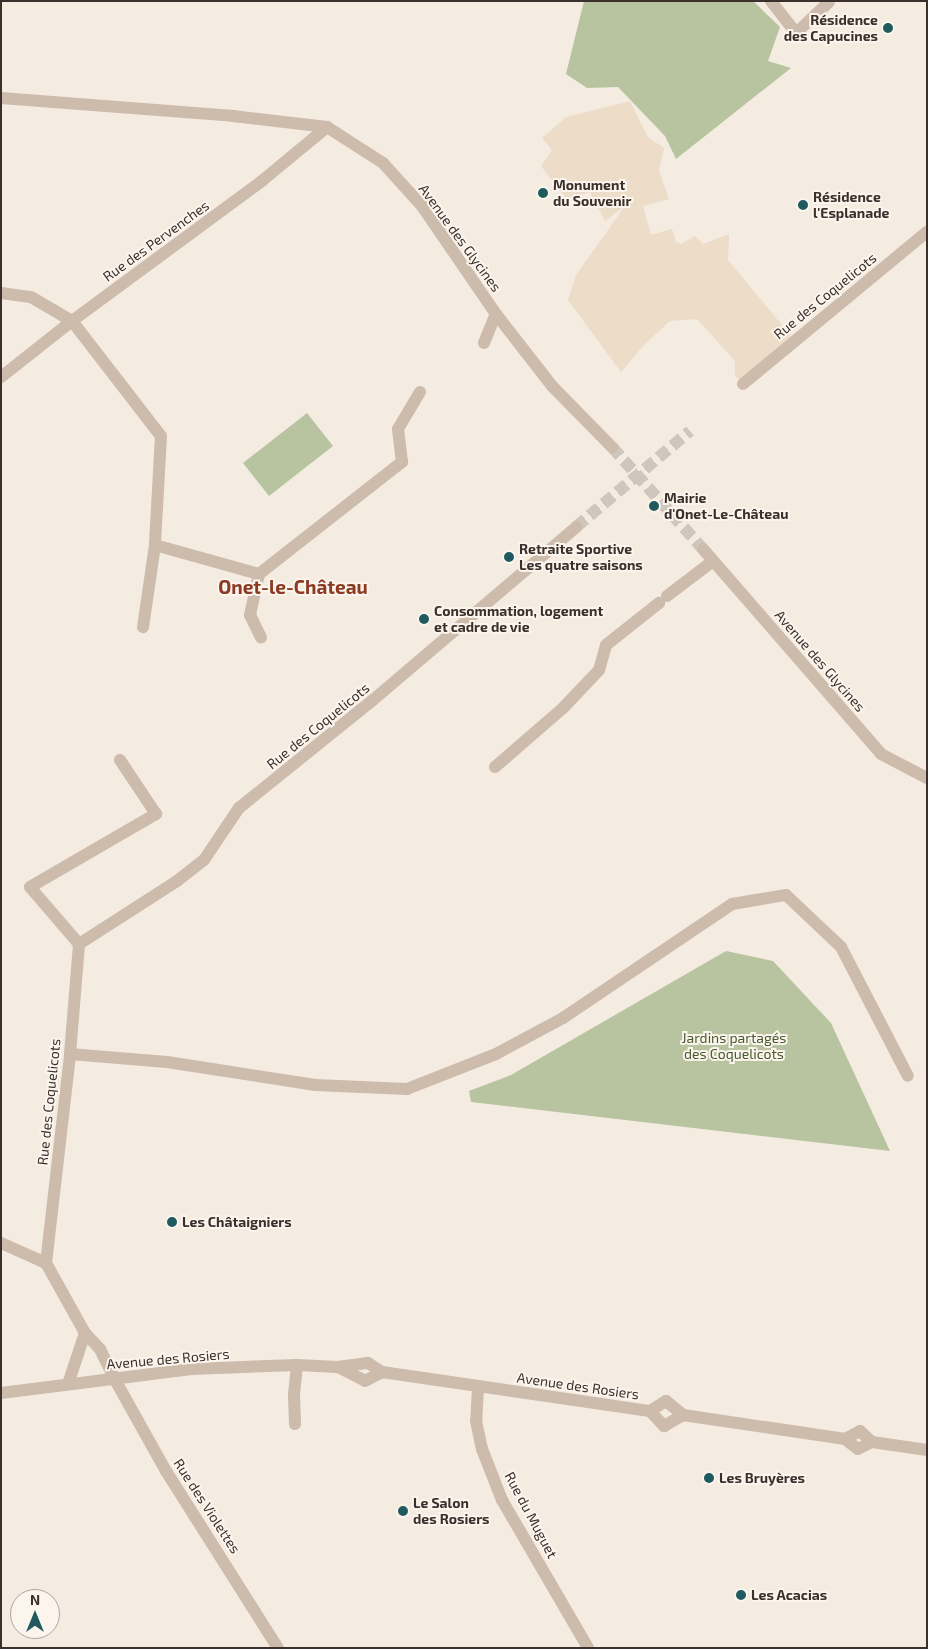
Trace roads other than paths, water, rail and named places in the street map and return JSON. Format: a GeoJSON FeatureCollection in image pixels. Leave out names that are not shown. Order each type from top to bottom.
{"type":"FeatureCollection","features":[{"type":"Feature","properties":{"kind":"street"},"geometry":{"type":"LineString","coordinates":[[771,1],[796,33],[829,2]]}},
{"type":"Feature","properties":{"kind":"street","name":"Avenue des Glycines"},"geometry":{"type":"LineString","coordinates":[[1,98],[232,116],[327,127],[383,163],[422,206],[496,314],[552,386],[612,448]]}},
{"type":"Feature","properties":{"kind":"street","name":"Rue des Pervenches"},"geometry":{"type":"LineString","coordinates":[[1,376],[72,321],[263,180],[327,127]]}},
{"type":"Feature","properties":{"kind":"street","name":"Rue des Coquelicots"},"geometry":{"type":"LineString","coordinates":[[743,384],[927,232]]}},
{"type":"Feature","properties":{"kind":"street"},"geometry":{"type":"LineString","coordinates":[[1,293],[31,297],[72,321],[161,436],[155,545],[143,626]]}},
{"type":"Feature","properties":{"kind":"street"},"geometry":{"type":"LineString","coordinates":[[484,343],[496,314]]}},
{"type":"Feature","properties":{"kind":"street"},"geometry":{"type":"LineString","coordinates":[[261,638],[250,615],[260,574],[402,462],[398,429],[420,392]]}},
{"type":"Feature","properties":{"kind":"street","name":"Rue des Coquelicots"},"geometry":{"type":"LineString","coordinates":[[46,1262],[70,1054],[79,944],[177,881],[204,860],[238,808],[374,700],[576,527]]}},
{"type":"Feature","properties":{"kind":"street"},"geometry":{"type":"LineString","coordinates":[[155,545],[260,574]]}},
{"type":"Feature","properties":{"kind":"street","name":"Avenue des Glycines"},"geometry":{"type":"LineString","coordinates":[[703,550],[881,754],[927,778]]}},
{"type":"Feature","properties":{"kind":"street"},"geometry":{"type":"LineString","coordinates":[[495,767],[563,708],[599,670],[606,645],[713,561]]}},
{"type":"Feature","properties":{"kind":"street"},"geometry":{"type":"LineString","coordinates":[[79,944],[30,887],[156,814],[120,760]]}},
{"type":"Feature","properties":{"kind":"street"},"geometry":{"type":"LineString","coordinates":[[70,1054],[167,1062],[315,1086],[407,1089],[496,1054],[563,1018],[732,904],[786,895],[841,947],[908,1076]]}},
{"type":"Feature","properties":{"kind":"street"},"geometry":{"type":"LineString","coordinates":[[1,1243],[46,1262]]}},
{"type":"Feature","properties":{"kind":"street","name":"Rue des Violettes"},"geometry":{"type":"LineString","coordinates":[[46,1262],[85,1333],[100,1349],[166,1472],[278,1648]]}},
{"type":"Feature","properties":{"kind":"street"},"geometry":{"type":"LineString","coordinates":[[68,1384],[85,1333]]}},
{"type":"Feature","properties":{"kind":"street"},"geometry":{"type":"LineString","coordinates":[[295,1424],[294,1394],[297,1365]]}},
{"type":"Feature","properties":{"kind":"street","name":"Avenue des Rosiers"},"geometry":{"type":"LineString","coordinates":[[1,1393],[191,1369],[297,1365],[338,1367],[364,1380],[382,1372],[650,1411],[664,1426],[683,1415]]}},
{"type":"Feature","properties":{"kind":"street","name":"Rue du Muguet"},"geometry":{"type":"LineString","coordinates":[[478,1387],[476,1421],[480,1439],[502,1500],[588,1648]]}},
{"type":"Feature","properties":{"kind":"street","name":"Avenue des Rosiers"},"geometry":{"type":"LineString","coordinates":[[650,1411],[666,1401],[683,1415],[845,1439],[858,1449],[872,1442],[927,1450]]}},
{"type":"Feature","properties":{"kind":"tunnel"},"geometry":{"type":"LineString","coordinates":[[576,527],[690,431]]}},
{"type":"Feature","properties":{"kind":"tunnel"},"geometry":{"type":"LineString","coordinates":[[612,447],[703,549]]}},
{"type":"Feature","properties":{"kind":"place","name":"Résidence des Capucines"},"geometry":{"type":"Point","coordinates":[888,28]}},
{"type":"Feature","properties":{"kind":"place","name":"Monument du Souvenir"},"geometry":{"type":"Point","coordinates":[543,193]}},
{"type":"Feature","properties":{"kind":"place","name":"Résidence l'Esplanade"},"geometry":{"type":"Point","coordinates":[803,205]}},
{"type":"Feature","properties":{"kind":"place","name":"Mairie d'Onet-Le-Château"},"geometry":{"type":"Point","coordinates":[654,506]}},
{"type":"Feature","properties":{"kind":"place","name":"Retraite Sportive Les quatre saisons"},"geometry":{"type":"Point","coordinates":[509,557]}},
{"type":"Feature","properties":{"kind":"place","name":"Consommation, logement et cadre de vie"},"geometry":{"type":"Point","coordinates":[424,619]}},
{"type":"Feature","properties":{"kind":"place","name":"Les Châtaigniers"},"geometry":{"type":"Point","coordinates":[172,1222]}},
{"type":"Feature","properties":{"kind":"place","name":"Les Bruyères"},"geometry":{"type":"Point","coordinates":[709,1478]}},
{"type":"Feature","properties":{"kind":"place","name":"Le Salon des Rosiers"},"geometry":{"type":"Point","coordinates":[403,1511]}},
{"type":"Feature","properties":{"kind":"place","name":"Les Acacias"},"geometry":{"type":"Point","coordinates":[741,1595]}},
{"type":"Feature","properties":{"kind":"district","name":"Onet-le-Château"},"geometry":{"type":"Point","coordinates":[293,587]}},
{"type":"Feature","properties":{"kind":"park label","name":"Jardins partagés des Coquelicots"},"geometry":{"type":"Point","coordinates":[734,1046]}}]}
